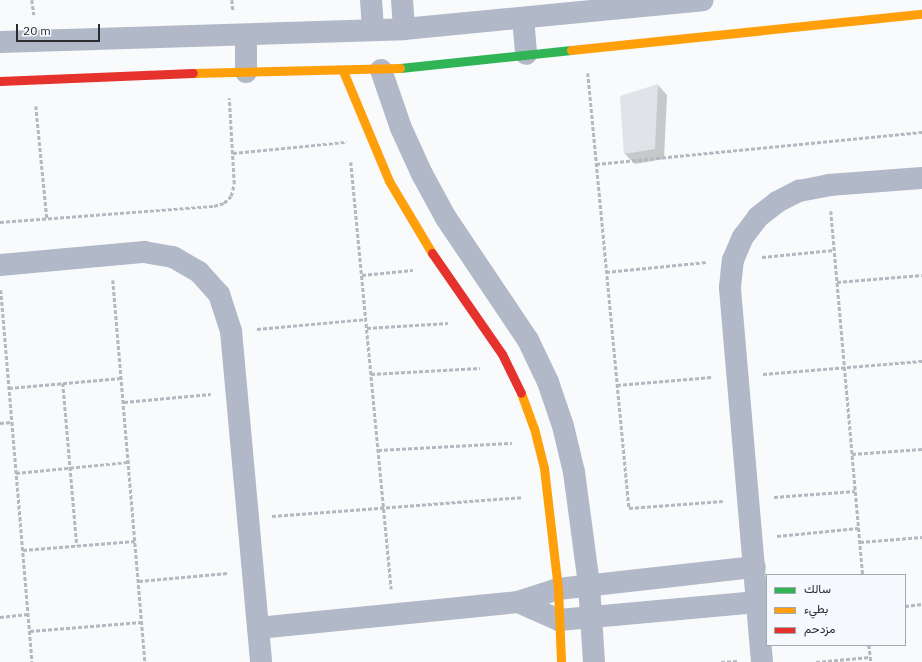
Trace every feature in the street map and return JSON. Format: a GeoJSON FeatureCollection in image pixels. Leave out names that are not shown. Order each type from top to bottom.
{"type":"FeatureCollection","features":[{"type":"Feature","properties":{"kind":"street"},"geometry":{"type":"LineString","coordinates":[[370,0],[373,30]]}},
{"type":"Feature","properties":{"kind":"street"},"geometry":{"type":"LineString","coordinates":[[402,0],[404,29]]}},
{"type":"Feature","properties":{"kind":"street"},"geometry":{"type":"LineString","coordinates":[[0,42],[404,29],[703,0]]}},
{"type":"Feature","properties":{"kind":"street"},"geometry":{"type":"LineString","coordinates":[[0,81],[237,72],[381,70],[585,47],[922,14]]}},
{"type":"Feature","properties":{"kind":"street"},"geometry":{"type":"LineString","coordinates":[[522,18],[526,54]]}},
{"type":"Feature","properties":{"kind":"street"},"geometry":{"type":"LineString","coordinates":[[237,72],[246,35]]}},
{"type":"Feature","properties":{"kind":"street"},"geometry":{"type":"LineString","coordinates":[[381,70],[401,128],[422,174],[446,218],[528,340],[548,382],[563,426],[574,472],[589,585],[594,662]]}},
{"type":"Feature","properties":{"kind":"street"},"geometry":{"type":"LineString","coordinates":[[343,71],[389,181],[442,267],[480,321],[508,366],[520,390],[538,442],[547,495],[558,589],[561,662]]}},
{"type":"Feature","properties":{"kind":"street"},"geometry":{"type":"LineString","coordinates":[[762,662],[739,375],[730,287],[733,260],[743,237],[758,217],[777,202],[799,191],[829,185],[922,178]]}},
{"type":"Feature","properties":{"kind":"street"},"geometry":{"type":"LineString","coordinates":[[0,265],[144,252],[173,257],[199,272],[219,294],[231,331],[261,662]]}},
{"type":"Feature","properties":{"kind":"street"},"geometry":{"type":"LineString","coordinates":[[258,628],[518,602],[558,589],[755,567]]}},
{"type":"Feature","properties":{"kind":"street"},"geometry":{"type":"LineString","coordinates":[[518,602],[559,620],[757,602]]}},
{"type":"Feature","properties":{"kind":"path"},"geometry":{"type":"LineString","coordinates":[[585,47],[629,508],[855,491]]}},
{"type":"Feature","properties":{"kind":"path"},"geometry":{"type":"LineString","coordinates":[[0,222],[214,206],[224,202],[231,196],[234,184],[232,153],[237,72]]}},
{"type":"Feature","properties":{"kind":"path"},"geometry":{"type":"LineString","coordinates":[[34,79],[47,219]]}},
{"type":"Feature","properties":{"kind":"path"},"geometry":{"type":"LineString","coordinates":[[596,164],[922,132]]}},
{"type":"Feature","properties":{"kind":"path"},"geometry":{"type":"LineString","coordinates":[[232,153],[350,142]]}},
{"type":"Feature","properties":{"kind":"path"},"geometry":{"type":"LineString","coordinates":[[351,158],[394,614]]}},
{"type":"Feature","properties":{"kind":"path"},"geometry":{"type":"LineString","coordinates":[[829,185],[863,574]]}},
{"type":"Feature","properties":{"kind":"path"},"geometry":{"type":"LineString","coordinates":[[112,255],[146,662]]}},
{"type":"Feature","properties":{"kind":"path"},"geometry":{"type":"LineString","coordinates":[[362,275],[442,267]]}},
{"type":"Feature","properties":{"kind":"path"},"geometry":{"type":"LineString","coordinates":[[837,282],[922,275]]}},
{"type":"Feature","properties":{"kind":"path"},"geometry":{"type":"LineString","coordinates":[[0,282],[32,662]]}},
{"type":"Feature","properties":{"kind":"path"},"geometry":{"type":"LineString","coordinates":[[231,331],[366,320]]}},
{"type":"Feature","properties":{"kind":"path"},"geometry":{"type":"LineString","coordinates":[[367,328],[480,321]]}},
{"type":"Feature","properties":{"kind":"path"},"geometry":{"type":"LineString","coordinates":[[617,385],[922,361]]}},
{"type":"Feature","properties":{"kind":"path"},"geometry":{"type":"LineString","coordinates":[[371,374],[508,366]]}},
{"type":"Feature","properties":{"kind":"path"},"geometry":{"type":"LineString","coordinates":[[9,388],[122,378]]}},
{"type":"Feature","properties":{"kind":"path"},"geometry":{"type":"LineString","coordinates":[[63,383],[77,545]]}},
{"type":"Feature","properties":{"kind":"path"},"geometry":{"type":"LineString","coordinates":[[124,402],[236,391]]}},
{"type":"Feature","properties":{"kind":"path"},"geometry":{"type":"LineString","coordinates":[[0,423],[12,422]]}},
{"type":"Feature","properties":{"kind":"path"},"geometry":{"type":"LineString","coordinates":[[378,450],[538,442]]}},
{"type":"Feature","properties":{"kind":"path"},"geometry":{"type":"LineString","coordinates":[[852,454],[922,449]]}},
{"type":"Feature","properties":{"kind":"path"},"geometry":{"type":"LineString","coordinates":[[16,473],[129,462]]}},
{"type":"Feature","properties":{"kind":"path"},"geometry":{"type":"LineString","coordinates":[[248,518],[547,495]]}},
{"type":"Feature","properties":{"kind":"path"},"geometry":{"type":"LineString","coordinates":[[752,538],[859,528]]}},
{"type":"Feature","properties":{"kind":"path"},"geometry":{"type":"LineString","coordinates":[[860,542],[922,538]]}},
{"type":"Feature","properties":{"kind":"path"},"geometry":{"type":"LineString","coordinates":[[23,550],[135,541]]}},
{"type":"Feature","properties":{"kind":"path"},"geometry":{"type":"LineString","coordinates":[[139,581],[253,571]]}},
{"type":"Feature","properties":{"kind":"path"},"geometry":{"type":"LineString","coordinates":[[906,606],[922,604]]}},
{"type":"Feature","properties":{"kind":"path"},"geometry":{"type":"LineString","coordinates":[[0,617],[28,614]]}},
{"type":"Feature","properties":{"kind":"path"},"geometry":{"type":"LineString","coordinates":[[30,631],[142,622]]}},
{"type":"Feature","properties":{"kind":"path"},"geometry":{"type":"LineString","coordinates":[[869,646],[871,662]]}},
{"type":"Feature","properties":{"kind":"path"},"geometry":{"type":"LineString","coordinates":[[816,662],[870,657]]}},
{"type":"Feature","properties":{"kind":"building"},"geometry":{"type":"Polygon","coordinates":[[[658,84],[655,149],[624,154],[620,96],[658,84]]]}},
{"type":"Feature","properties":{"kind":"traffic: fast"},"geometry":{"type":"LineString","coordinates":[[400,68],[571,50]]}},
{"type":"Feature","properties":{"kind":"traffic: slow"},"geometry":{"type":"LineString","coordinates":[[571,50],[922,14]]}},
{"type":"Feature","properties":{"kind":"traffic: slow"},"geometry":{"type":"LineString","coordinates":[[193,73],[400,68]]}},
{"type":"Feature","properties":{"kind":"traffic: slow"},"geometry":{"type":"LineString","coordinates":[[343,71],[389,181],[432,253]]}},
{"type":"Feature","properties":{"kind":"traffic: slow"},"geometry":{"type":"LineString","coordinates":[[521,393],[534,428],[544,468],[558,589],[561,662]]}},
{"type":"Feature","properties":{"kind":"traffic: jam"},"geometry":{"type":"LineString","coordinates":[[0,81],[193,73]]}},
{"type":"Feature","properties":{"kind":"traffic: jam"},"geometry":{"type":"LineString","coordinates":[[432,253],[502,354],[521,393]]}}]}
